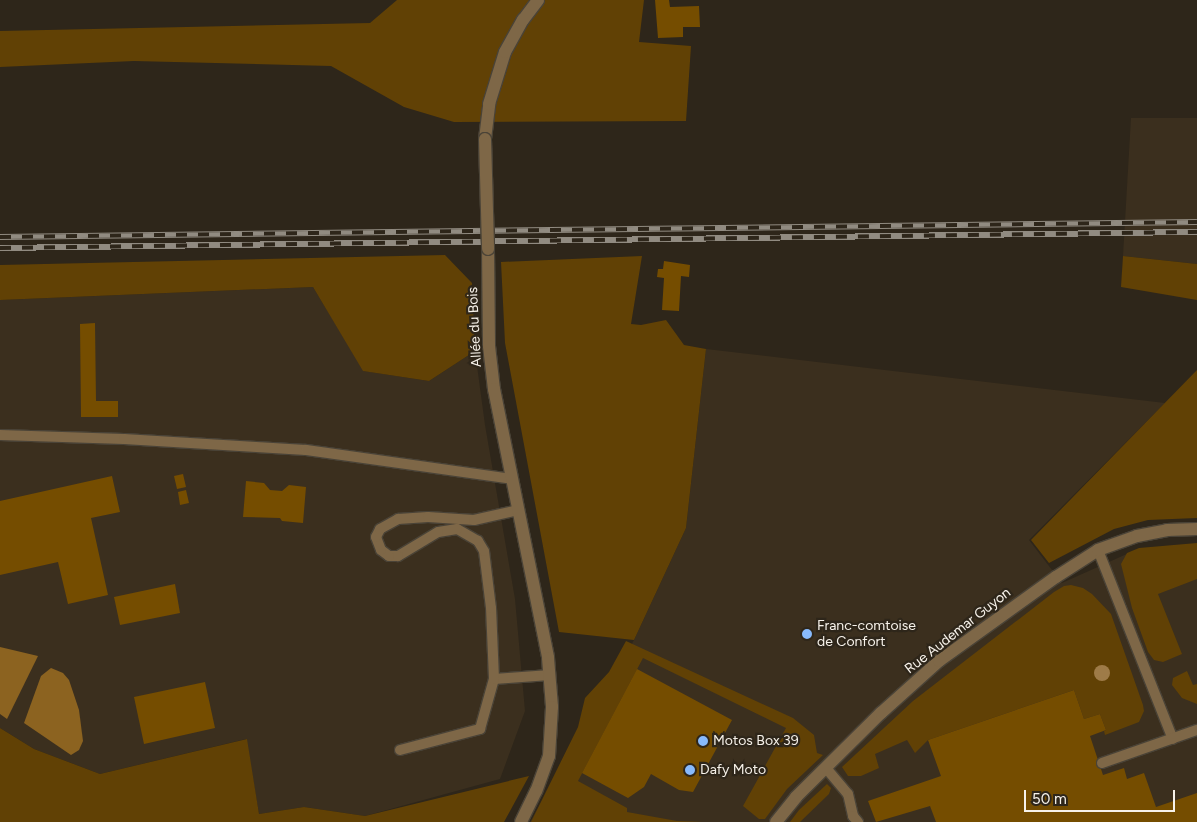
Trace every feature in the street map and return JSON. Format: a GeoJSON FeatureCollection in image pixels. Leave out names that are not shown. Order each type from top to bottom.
{"type":"FeatureCollection","features":[{"type":"Feature","properties":{"kind":"street","name":"Allée du Bois"},"geometry":{"type":"LineString","coordinates":[[521,822],[536,791],[549,756],[552,732],[550,675],[494,389],[491,363],[486,139],[489,104],[505,52],[523,20],[538,0]]}},
{"type":"Feature","properties":{"kind":"street","name":"Rue Audemar Guyon"},"geometry":{"type":"LineString","coordinates":[[776,822],[796,797],[939,662],[997,618],[1098,550],[1136,536],[1167,530],[1197,529]]}},
{"type":"Feature","properties":{"kind":"lane"},"geometry":{"type":"LineString","coordinates":[[0,434],[306,450],[512,479]]}},
{"type":"Feature","properties":{"kind":"lane"},"geometry":{"type":"LineString","coordinates":[[400,750],[480,729],[494,679],[491,608],[484,551],[478,541],[457,529],[438,532],[398,556],[389,556],[381,550],[376,537],[380,529],[398,518],[428,517],[474,520],[518,510]]}},
{"type":"Feature","properties":{"kind":"lane"},"geometry":{"type":"LineString","coordinates":[[1098,550],[1173,739]]}},
{"type":"Feature","properties":{"kind":"lane"},"geometry":{"type":"LineString","coordinates":[[494,679],[550,675]]}},
{"type":"Feature","properties":{"kind":"lane"},"geometry":{"type":"LineString","coordinates":[[1102,763],[1197,730]]}},
{"type":"Feature","properties":{"kind":"lane"},"geometry":{"type":"LineString","coordinates":[[826,768],[848,794],[853,816],[858,822]]}},
{"type":"Feature","properties":{"kind":"shaded area"},"geometry":{"type":"Polygon","coordinates":[[[397,0],[644,0],[639,42],[691,46],[686,121],[454,122],[404,107],[331,66],[134,61],[0,67],[0,31],[370,23],[397,0]]]}},
{"type":"Feature","properties":{"kind":"shaded area"},"geometry":{"type":"Polygon","coordinates":[[[1131,118],[1197,118],[1197,264],[1123,256],[1131,118]]]}},
{"type":"Feature","properties":{"kind":"shaded area"},"geometry":{"type":"Polygon","coordinates":[[[445,255],[472,283],[475,351],[429,381],[363,371],[313,287],[0,300],[0,265],[445,255]]]}},
{"type":"Feature","properties":{"kind":"shaded area"},"geometry":{"type":"Polygon","coordinates":[[[642,256],[631,324],[641,325],[666,320],[684,345],[706,349],[686,528],[634,640],[559,632],[505,343],[501,262],[642,256]]]}},
{"type":"Feature","properties":{"kind":"shaded area"},"geometry":{"type":"Polygon","coordinates":[[[1123,256],[1197,264],[1197,300],[1121,287],[1123,256]]]}},
{"type":"Feature","properties":{"kind":"shaded area"},"geometry":{"type":"Polygon","coordinates":[[[313,287],[364,371],[429,381],[475,351],[485,425],[515,599],[525,711],[500,779],[365,816],[304,807],[259,814],[246,739],[100,774],[34,749],[0,728],[0,300],[313,287]]]}},
{"type":"Feature","properties":{"kind":"shaded area"},"geometry":{"type":"Polygon","coordinates":[[[706,349],[1165,403],[1029,540],[1062,583],[1129,553],[1197,546],[1197,822],[530,822],[634,640],[686,528],[706,349]]]}},
{"type":"Feature","properties":{"kind":"shaded area"},"geometry":{"type":"Polygon","coordinates":[[[1197,370],[1197,518],[1148,520],[1114,529],[1049,563],[1031,540],[1197,370]]]}},
{"type":"Feature","properties":{"kind":"shaded area"},"geometry":{"type":"Polygon","coordinates":[[[1197,543],[1197,579],[1158,594],[1182,654],[1163,662],[1154,660],[1148,652],[1132,608],[1121,564],[1127,553],[1139,548],[1197,543]]]}},
{"type":"Feature","properties":{"kind":"shaded area"},"geometry":{"type":"Polygon","coordinates":[[[1071,585],[1083,588],[1092,594],[1111,614],[1143,705],[1144,711],[1139,722],[1105,735],[1104,731],[1106,730],[1100,714],[1084,719],[1074,690],[928,740],[915,753],[907,740],[875,754],[879,768],[861,776],[848,776],[842,767],[913,701],[1054,592],[1064,586],[1071,585]]]}},
{"type":"Feature","properties":{"kind":"shaded area"},"geometry":{"type":"Polygon","coordinates":[[[626,641],[793,718],[814,735],[817,753],[823,755],[787,789],[765,819],[759,819],[743,806],[786,728],[643,658],[578,781],[627,808],[627,812],[677,821],[703,822],[531,822],[578,727],[585,698],[609,672],[626,641]]]}},
{"type":"Feature","properties":{"kind":"shaded area"},"geometry":{"type":"Polygon","coordinates":[[[0,647],[38,656],[7,719],[0,714],[0,647]]]}},
{"type":"Feature","properties":{"kind":"shaded area"},"geometry":{"type":"Polygon","coordinates":[[[51,668],[63,673],[69,680],[79,710],[83,741],[79,750],[71,755],[24,723],[41,676],[51,668]]]}},
{"type":"Feature","properties":{"kind":"shaded area"},"geometry":{"type":"Polygon","coordinates":[[[1187,671],[1193,685],[1197,684],[1197,704],[1182,698],[1172,685],[1173,678],[1187,671]]]}},
{"type":"Feature","properties":{"kind":"shaded area"},"geometry":{"type":"Polygon","coordinates":[[[0,728],[34,749],[100,774],[247,739],[259,814],[304,807],[365,816],[529,776],[504,822],[0,822],[0,728]]]}},
{"type":"Feature","properties":{"kind":"shaded area"},"geometry":{"type":"Polygon","coordinates":[[[827,784],[831,788],[829,794],[800,822],[790,822],[799,810],[827,784]]]}},
{"type":"Feature","properties":{"kind":"building"},"geometry":{"type":"Polygon","coordinates":[[[655,0],[669,0],[670,7],[699,6],[700,27],[683,27],[683,37],[658,38],[655,0]]]}},
{"type":"Feature","properties":{"kind":"building"},"geometry":{"type":"Polygon","coordinates":[[[664,261],[690,265],[689,277],[681,276],[679,311],[662,310],[664,278],[657,277],[658,269],[663,269],[664,261]]]}},
{"type":"Feature","properties":{"kind":"building"},"geometry":{"type":"Polygon","coordinates":[[[95,323],[96,401],[118,401],[118,417],[81,417],[80,324],[95,323]]]}},
{"type":"Feature","properties":{"kind":"building"},"geometry":{"type":"Polygon","coordinates":[[[183,474],[186,487],[177,489],[174,476],[183,474]]]}},
{"type":"Feature","properties":{"kind":"building"},"geometry":{"type":"Polygon","coordinates":[[[112,476],[120,512],[91,518],[108,595],[68,604],[58,562],[0,575],[0,501],[112,476]]]}},
{"type":"Feature","properties":{"kind":"building"},"geometry":{"type":"Polygon","coordinates":[[[246,481],[264,483],[270,490],[282,491],[289,485],[306,487],[303,523],[282,521],[280,518],[243,517],[246,481]]]}},
{"type":"Feature","properties":{"kind":"building"},"geometry":{"type":"Polygon","coordinates":[[[186,490],[189,503],[180,505],[178,492],[186,490]]]}},
{"type":"Feature","properties":{"kind":"building"},"geometry":{"type":"Polygon","coordinates":[[[175,584],[180,613],[120,625],[114,597],[175,584]]]}},
{"type":"Feature","properties":{"kind":"building"},"geometry":{"type":"Polygon","coordinates":[[[637,669],[732,720],[693,792],[679,790],[651,774],[644,787],[628,798],[582,773],[637,669]]]}},
{"type":"Feature","properties":{"kind":"building"},"geometry":{"type":"Polygon","coordinates":[[[205,682],[215,728],[144,744],[134,697],[205,682]]]}},
{"type":"Feature","properties":{"kind":"building"},"geometry":{"type":"Polygon","coordinates":[[[1074,690],[1084,719],[1100,714],[1106,730],[1090,736],[1103,775],[1124,768],[1127,779],[1144,773],[1156,807],[1197,793],[1197,822],[936,822],[930,806],[876,822],[868,801],[941,776],[928,740],[1074,690]]]}},
{"type":"Feature","properties":{"kind":"railway"},"geometry":{"type":"LineString","coordinates":[[0,237],[1197,222]]}},
{"type":"Feature","properties":{"kind":"railway"},"geometry":{"type":"LineString","coordinates":[[0,248],[1197,232]]}},
{"type":"Feature","properties":{"kind":"place","name":"Franc-comtoise de Confort"},"geometry":{"type":"Point","coordinates":[807,634]}},
{"type":"Feature","properties":{"kind":"place","name":"Motos Box 39"},"geometry":{"type":"Point","coordinates":[703,741]}},
{"type":"Feature","properties":{"kind":"place","name":"Dafy Moto"},"geometry":{"type":"Point","coordinates":[690,770]}}]}
